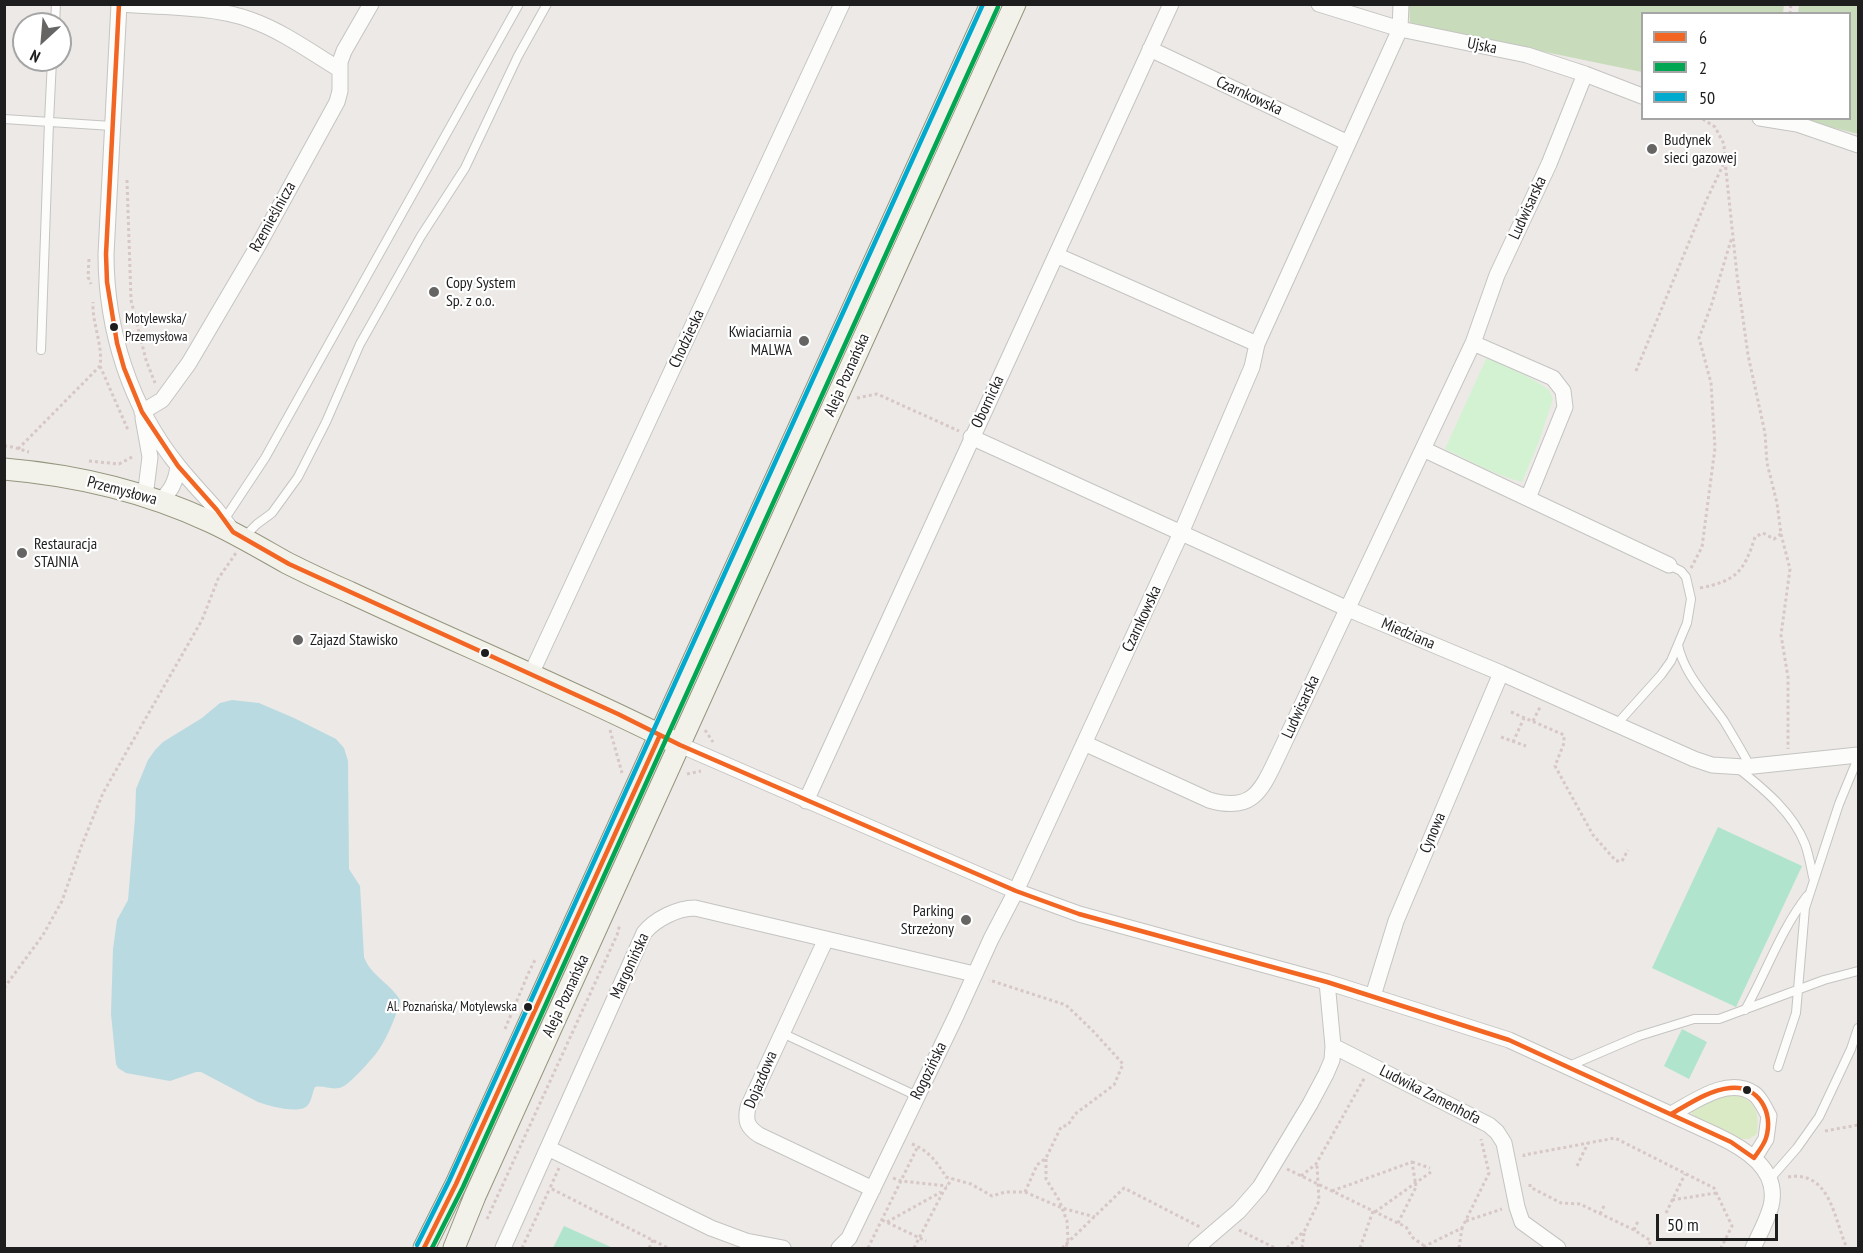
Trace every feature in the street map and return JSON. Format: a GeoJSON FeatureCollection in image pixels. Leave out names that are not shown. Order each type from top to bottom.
{"type":"FeatureCollection","features":[{"type":"Feature","properties":{"kind":"main road","name":"Aleja Poznańska"},"geometry":{"type":"LineString","coordinates":[[424,1248],[448,1204],[991,4]]}},
{"type":"Feature","properties":{"kind":"main road","name":"Aleja Poznańska"},"geometry":{"type":"LineString","coordinates":[[454,1248],[1015,4]]}},
{"type":"Feature","properties":{"kind":"main road","name":"Przemysłowa"},"geometry":{"type":"LineString","coordinates":[[4,469],[105,485],[152,499],[234,530],[289,564],[660,735]]}},
{"type":"Feature","properties":{"kind":"main road"},"geometry":{"type":"LineString","coordinates":[[660,735],[680,745]]}},
{"type":"Feature","properties":{"kind":"street"},"geometry":{"type":"LineString","coordinates":[[234,530],[178,466],[142,412],[124,368],[117,343],[107,282],[106,254],[119,4],[232,14],[251,20],[339,69]]}},
{"type":"Feature","properties":{"kind":"street","name":"Rzemieślnicza"},"geometry":{"type":"LineString","coordinates":[[142,412],[162,400],[174,385],[259,244],[337,102],[341,84],[339,69],[344,51],[371,4]]}},
{"type":"Feature","properties":{"kind":"street","name":"Chodzieska"},"geometry":{"type":"LineString","coordinates":[[531,674],[842,4]]}},
{"type":"Feature","properties":{"kind":"street","name":"Obornicka"},"geometry":{"type":"LineString","coordinates":[[806,801],[1171,4]]}},
{"type":"Feature","properties":{"kind":"street","name":"Ujska"},"geometry":{"type":"LineString","coordinates":[[1319,4],[1400,29],[1527,55],[1641,96]]}},
{"type":"Feature","properties":{"kind":"street","name":"Czarnkowska"},"geometry":{"type":"LineString","coordinates":[[1016,891],[1181,533],[1252,367],[1257,344],[1400,29],[1401,4]]}},
{"type":"Feature","properties":{"kind":"street","name":"Czarnkowska"},"geometry":{"type":"LineString","coordinates":[[1150,49],[1348,143]]}},
{"type":"Feature","properties":{"kind":"street","name":"Ludwisarska"},"geometry":{"type":"LineString","coordinates":[[1084,743],[1222,804],[1244,803],[1254,795],[1269,776],[1473,343],[1497,275],[1557,145],[1585,74]]}},
{"type":"Feature","properties":{"kind":"street"},"geometry":{"type":"LineString","coordinates":[[1772,120],[1797,124],[1858,145]]}},
{"type":"Feature","properties":{"kind":"street"},"geometry":{"type":"LineString","coordinates":[[1056,255],[1257,344]]}},
{"type":"Feature","properties":{"kind":"street"},"geometry":{"type":"LineString","coordinates":[[1473,343],[1553,378],[1563,391],[1565,407],[1528,498]]}},
{"type":"Feature","properties":{"kind":"street"},"geometry":{"type":"LineString","coordinates":[[142,412],[150,457],[152,499],[172,488],[178,466]]}},
{"type":"Feature","properties":{"kind":"street","name":"Miedziana"},"geometry":{"type":"LineString","coordinates":[[971,437],[1348,609],[1712,765],[1743,766],[1858,757]]}},
{"type":"Feature","properties":{"kind":"street"},"geometry":{"type":"LineString","coordinates":[[1423,449],[1669,565]]}},
{"type":"Feature","properties":{"kind":"street","name":"Cynowa"},"geometry":{"type":"LineString","coordinates":[[1373,996],[1396,921],[1501,673]]}},
{"type":"Feature","properties":{"kind":"street"},"geometry":{"type":"LineString","coordinates":[[680,745],[1016,891],[1079,914],[1327,982],[1509,1040],[1671,1113],[1731,1142],[1762,1168],[1771,1190],[1771,1204],[1753,1248]]}},
{"type":"Feature","properties":{"kind":"street","name":"Rogozińska"},"geometry":{"type":"LineString","coordinates":[[839,1248],[849,1238],[974,974],[1016,891]]}},
{"type":"Feature","properties":{"kind":"street","name":"Margonińska"},"geometry":{"type":"LineString","coordinates":[[503,1248],[639,943],[648,928],[682,909],[695,908],[974,974]]}},
{"type":"Feature","properties":{"kind":"street","name":"Dojazdowa"},"geometry":{"type":"LineString","coordinates":[[826,939],[748,1107],[747,1124],[759,1136],[873,1189]]}},
{"type":"Feature","properties":{"kind":"street"},"geometry":{"type":"LineString","coordinates":[[1196,1248],[1251,1198],[1275,1163],[1326,1074],[1332,1060],[1333,1046],[1327,982]]}},
{"type":"Feature","properties":{"kind":"street","name":"Ludwika Zamenhofa"},"geometry":{"type":"LineString","coordinates":[[1333,1046],[1489,1125],[1497,1132],[1504,1143],[1520,1217],[1525,1225],[1558,1248]]}},
{"type":"Feature","properties":{"kind":"street"},"geometry":{"type":"LineString","coordinates":[[1671,1113],[1715,1091],[1735,1086],[1754,1093],[1769,1116],[1762,1168]]}},
{"type":"Feature","properties":{"kind":"street"},"geometry":{"type":"LineString","coordinates":[[548,1148],[711,1228],[746,1240],[783,1248]]}},
{"type":"Feature","properties":{"kind":"lane"},"geometry":{"type":"LineString","coordinates":[[234,530],[265,458],[519,4]]}},
{"type":"Feature","properties":{"kind":"lane"},"geometry":{"type":"LineString","coordinates":[[234,530],[257,524],[272,513],[298,477],[326,422],[360,344],[421,236],[465,168],[518,56],[547,4]]}},
{"type":"Feature","properties":{"kind":"lane"},"geometry":{"type":"LineString","coordinates":[[41,350],[51,72]]}},
{"type":"Feature","properties":{"kind":"lane"},"geometry":{"type":"LineString","coordinates":[[4,119],[112,126]]}},
{"type":"Feature","properties":{"kind":"lane"},"geometry":{"type":"LineString","coordinates":[[1615,725],[1671,661],[1690,612],[1691,599],[1686,577],[1669,565]]}},
{"type":"Feature","properties":{"kind":"lane"},"geometry":{"type":"LineString","coordinates":[[1678,645],[1688,672],[1724,723],[1743,766],[1787,813],[1805,844],[1814,879]]}},
{"type":"Feature","properties":{"kind":"lane"},"geometry":{"type":"LineString","coordinates":[[1779,1067],[1796,1013],[1805,908],[1839,804],[1858,757]]}},
{"type":"Feature","properties":{"kind":"lane"},"geometry":{"type":"LineString","coordinates":[[1745,1010],[1779,940],[1796,910],[1809,893]]}},
{"type":"Feature","properties":{"kind":"lane"},"geometry":{"type":"LineString","coordinates":[[1569,1066],[1639,1036],[1694,1019],[1719,1019],[1798,989],[1858,971]]}},
{"type":"Feature","properties":{"kind":"lane"},"geometry":{"type":"LineString","coordinates":[[1762,1168],[1797,1148],[1808,1133],[1824,1107],[1851,1049],[1858,1028]]}},
{"type":"Feature","properties":{"kind":"lane"},"geometry":{"type":"LineString","coordinates":[[782,1033],[917,1096]]}},
{"type":"Feature","properties":{"kind":"path"},"geometry":{"type":"LineString","coordinates":[[1704,120],[1715,127],[1724,144],[1748,355],[1766,433],[1767,463],[1790,569],[1781,635],[1788,677],[1788,763]]}},
{"type":"Feature","properties":{"kind":"path"},"geometry":{"type":"LineString","coordinates":[[1636,371],[1706,201],[1725,161]]}},
{"type":"Feature","properties":{"kind":"path"},"geometry":{"type":"LineString","coordinates":[[1686,577],[1702,548],[1715,448],[1711,383],[1699,338],[1733,234]]}},
{"type":"Feature","properties":{"kind":"path"},"geometry":{"type":"LineString","coordinates":[[90,254],[88,278],[93,288]]}},
{"type":"Feature","properties":{"kind":"path"},"geometry":{"type":"LineString","coordinates":[[93,297],[92,318],[101,355],[100,366],[128,431]]}},
{"type":"Feature","properties":{"kind":"path"},"geometry":{"type":"LineString","coordinates":[[18,449],[100,366]]}},
{"type":"Feature","properties":{"kind":"path"},"geometry":{"type":"LineString","coordinates":[[854,399],[868,394],[877,394],[971,437]]}},
{"type":"Feature","properties":{"kind":"path"},"geometry":{"type":"LineString","coordinates":[[4,446],[29,452]]}},
{"type":"Feature","properties":{"kind":"path"},"geometry":{"type":"LineString","coordinates":[[87,461],[119,465],[136,455],[134,448]]}},
{"type":"Feature","properties":{"kind":"path"},"geometry":{"type":"LineString","coordinates":[[4,988],[43,935],[62,901],[103,792],[202,620],[218,579],[233,557],[234,530]]}},
{"type":"Feature","properties":{"kind":"path"},"geometry":{"type":"LineString","coordinates":[[1689,590],[1717,585],[1729,580],[1740,572],[1755,537],[1763,533],[1774,538],[1781,534]]}},
{"type":"Feature","properties":{"kind":"path"},"geometry":{"type":"LineString","coordinates":[[1533,721],[1542,701]]}},
{"type":"Feature","properties":{"kind":"path"},"geometry":{"type":"LineString","coordinates":[[1511,712],[1563,735],[1564,743],[1555,766],[1593,835],[1616,861],[1622,861],[1628,850]]}},
{"type":"Feature","properties":{"kind":"path"},"geometry":{"type":"LineString","coordinates":[[1513,742],[1524,718]]}},
{"type":"Feature","properties":{"kind":"path"},"geometry":{"type":"LineString","coordinates":[[1501,736],[1526,746]]}},
{"type":"Feature","properties":{"kind":"path"},"geometry":{"type":"LineString","coordinates":[[974,974],[1066,1005],[1123,1064],[1114,1085],[1075,1114],[1068,1125],[1061,1127],[1046,1158],[1046,1179],[1067,1221],[1065,1247]]}},
{"type":"Feature","properties":{"kind":"path"},"geometry":{"type":"LineString","coordinates":[[1301,1176],[1316,1164],[1368,1073]]}},
{"type":"Feature","properties":{"kind":"path"},"geometry":{"type":"LineString","coordinates":[[1808,1133],[1858,1125]]}},
{"type":"Feature","properties":{"kind":"path"},"geometry":{"type":"LineString","coordinates":[[1459,1248],[1461,1228],[1489,1173],[1479,1130]]}},
{"type":"Feature","properties":{"kind":"path"},"geometry":{"type":"LineString","coordinates":[[898,1137],[918,1146],[934,1158],[946,1177],[971,1184],[992,1196],[1005,1192],[1025,1192],[1062,1208],[1095,1217]]}},
{"type":"Feature","properties":{"kind":"path"},"geometry":{"type":"LineString","coordinates":[[1526,1165],[1524,1155],[1615,1138],[1714,1188],[1732,1226],[1721,1248]]}},
{"type":"Feature","properties":{"kind":"path"},"geometry":{"type":"LineString","coordinates":[[1577,1166],[1588,1143]]}},
{"type":"Feature","properties":{"kind":"path"},"geometry":{"type":"LineString","coordinates":[[868,1248],[918,1146]]}},
{"type":"Feature","properties":{"kind":"path"},"geometry":{"type":"LineString","coordinates":[[522,1248],[565,1156]]}},
{"type":"Feature","properties":{"kind":"path"},"geometry":{"type":"LineString","coordinates":[[1025,1192],[1037,1165],[1046,1158]]}},
{"type":"Feature","properties":{"kind":"path"},"geometry":{"type":"LineString","coordinates":[[1398,1223],[1417,1183],[1412,1162]]}},
{"type":"Feature","properties":{"kind":"path"},"geometry":{"type":"LineString","coordinates":[[1332,1191],[1412,1162],[1431,1170],[1417,1183],[1374,1211],[1360,1248]]}},
{"type":"Feature","properties":{"kind":"path"},"geometry":{"type":"LineString","coordinates":[[1275,1163],[1406,1227],[1412,1237],[1426,1248],[1461,1228]]}},
{"type":"Feature","properties":{"kind":"path"},"geometry":{"type":"LineString","coordinates":[[1302,1248],[1305,1230],[1319,1201],[1316,1164]]}},
{"type":"Feature","properties":{"kind":"path"},"geometry":{"type":"LineString","coordinates":[[1762,1168],[1814,1180],[1825,1193],[1835,1212],[1847,1248]]}},
{"type":"Feature","properties":{"kind":"path"},"geometry":{"type":"LineString","coordinates":[[881,1172],[901,1181],[947,1186]]}},
{"type":"Feature","properties":{"kind":"path"},"geometry":{"type":"LineString","coordinates":[[1666,1213],[1685,1174]]}},
{"type":"Feature","properties":{"kind":"path"},"geometry":{"type":"LineString","coordinates":[[1528,1176],[1530,1187],[1561,1203],[1580,1204],[1634,1230],[1651,1241],[1647,1248]]}},
{"type":"Feature","properties":{"kind":"path"},"geometry":{"type":"LineString","coordinates":[[914,1248],[952,1179]]}},
{"type":"Feature","properties":{"kind":"path"},"geometry":{"type":"LineString","coordinates":[[550,1188],[668,1248]]}},
{"type":"Feature","properties":{"kind":"path"},"geometry":{"type":"LineString","coordinates":[[1065,1247],[1124,1188],[1213,1233]]}},
{"type":"Feature","properties":{"kind":"path"},"geometry":{"type":"LineString","coordinates":[[887,1222],[943,1192]]}},
{"type":"Feature","properties":{"kind":"path"},"geometry":{"type":"LineString","coordinates":[[1672,1200],[1716,1193]]}},
{"type":"Feature","properties":{"kind":"path"},"geometry":{"type":"LineString","coordinates":[[1464,1222],[1516,1204]]}},
{"type":"Feature","properties":{"kind":"path"},"geometry":{"type":"LineString","coordinates":[[1600,1214],[1605,1204]]}},
{"type":"Feature","properties":{"kind":"path"},"geometry":{"type":"LineString","coordinates":[[882,1220],[926,1241]]}},
{"type":"Feature","properties":{"kind":"path"},"geometry":{"type":"LineString","coordinates":[[1634,1230],[1638,1221]]}},
{"type":"Feature","properties":{"kind":"path"},"geometry":{"type":"LineString","coordinates":[[1225,1223],[1275,1248]]}},
{"type":"Feature","properties":{"kind":"path"},"geometry":{"type":"LineString","coordinates":[[1287,1248],[1305,1230]]}},
{"type":"Feature","properties":{"kind":"path"},"geometry":{"type":"LineString","coordinates":[[648,1248],[652,1240]]}},
{"type":"Feature","properties":{"kind":"green space"},"geometry":{"type":"Polygon","coordinates":[[[1409,5],[1784,5],[1783,12],[1641,12],[1641,72],[1410,24],[1409,5]]]}},
{"type":"Feature","properties":{"kind":"green space"},"geometry":{"type":"Polygon","coordinates":[[[1799,5],[1858,5],[1858,134],[1803,120],[1851,120],[1851,12],[1798,12],[1799,5]]]}},
{"type":"Feature","properties":{"kind":"green space"},"geometry":{"type":"Polygon","coordinates":[[[1487,357],[1534,380],[1549,390],[1553,399],[1522,482],[1492,472],[1445,449],[1487,357]]]}},
{"type":"Feature","properties":{"kind":"green space"},"geometry":{"type":"Polygon","coordinates":[[[1718,827],[1802,866],[1736,1007],[1652,968],[1718,827]]]}},
{"type":"Feature","properties":{"kind":"green space"},"geometry":{"type":"Polygon","coordinates":[[[1682,1029],[1707,1042],[1689,1079],[1664,1066],[1682,1029]]]}},
{"type":"Feature","properties":{"kind":"green space"},"geometry":{"type":"Polygon","coordinates":[[[1736,1094],[1748,1101],[1757,1114],[1757,1134],[1749,1139],[1741,1139],[1692,1115],[1692,1110],[1722,1095],[1736,1094]]]}},
{"type":"Feature","properties":{"kind":"green space"},"geometry":{"type":"Polygon","coordinates":[[[564,1226],[613,1248],[553,1248],[564,1226]]]}},
{"type":"Feature","properties":{"kind":"water"},"geometry":{"type":"Polygon","coordinates":[[[232,700],[259,703],[294,718],[336,739],[344,748],[348,761],[349,869],[360,886],[364,957],[371,969],[400,1000],[385,1040],[361,1071],[342,1087],[315,1087],[309,1104],[297,1109],[258,1102],[201,1072],[170,1081],[126,1073],[116,1064],[111,1014],[113,949],[117,920],[128,900],[136,789],[148,760],[163,742],[202,718],[220,703],[232,700]]]}},
{"type":"Feature","properties":{"kind":"transit line","name":"6"},"geometry":{"type":"LineString","coordinates":[[119,4],[106,254],[107,282],[117,343],[124,368],[142,412],[178,466],[233,532],[289,564],[618,714],[680,745],[1016,891],[1079,914],[1327,982],[1509,1040],[1731,1142],[1754,1158]]}},
{"type":"Feature","properties":{"kind":"transit line","name":"50"},"geometry":{"type":"LineString","coordinates":[[417,1245],[449,1181],[983,4]]}},
{"type":"Feature","properties":{"kind":"transit line","name":"2"},"geometry":{"type":"LineString","coordinates":[[432,1248],[463,1187],[998,7]]}},
{"type":"Feature","properties":{"kind":"transit line","name":"6"},"geometry":{"type":"LineString","coordinates":[[424,1248],[456,1184],[660,735]]}},
{"type":"Feature","properties":{"kind":"transit line","name":"6"},"geometry":{"type":"LineString","coordinates":[[1671,1114],[1699,1098],[1722,1089],[1740,1088],[1749,1091],[1762,1103],[1768,1119],[1765,1141],[1754,1158]]}},
{"type":"Feature","properties":{"kind":"place","name":"Budynek sieci gazowej"},"geometry":{"type":"Point","coordinates":[1652,149]}},
{"type":"Feature","properties":{"kind":"place","name":"Copy System Sp. z o.o."},"geometry":{"type":"Point","coordinates":[434,292]}},
{"type":"Feature","properties":{"kind":"place","name":"Motylewska/ Przemysłowa"},"geometry":{"type":"Point","coordinates":[114,327]}},
{"type":"Feature","properties":{"kind":"place","name":"Kwiaciarnia MALWA"},"geometry":{"type":"Point","coordinates":[804,341]}},
{"type":"Feature","properties":{"kind":"place","name":"Restauracja STAJNIA"},"geometry":{"type":"Point","coordinates":[22,553]}},
{"type":"Feature","properties":{"kind":"place","name":"Zajazd Stawisko"},"geometry":{"type":"Point","coordinates":[298,640]}},
{"type":"Feature","properties":{"kind":"place","name":"Parking Strzeżony"},"geometry":{"type":"Point","coordinates":[966,920]}},
{"type":"Feature","properties":{"kind":"place","name":"Al. Poznańska/ Motylewska"},"geometry":{"type":"Point","coordinates":[528,1007]}}]}
